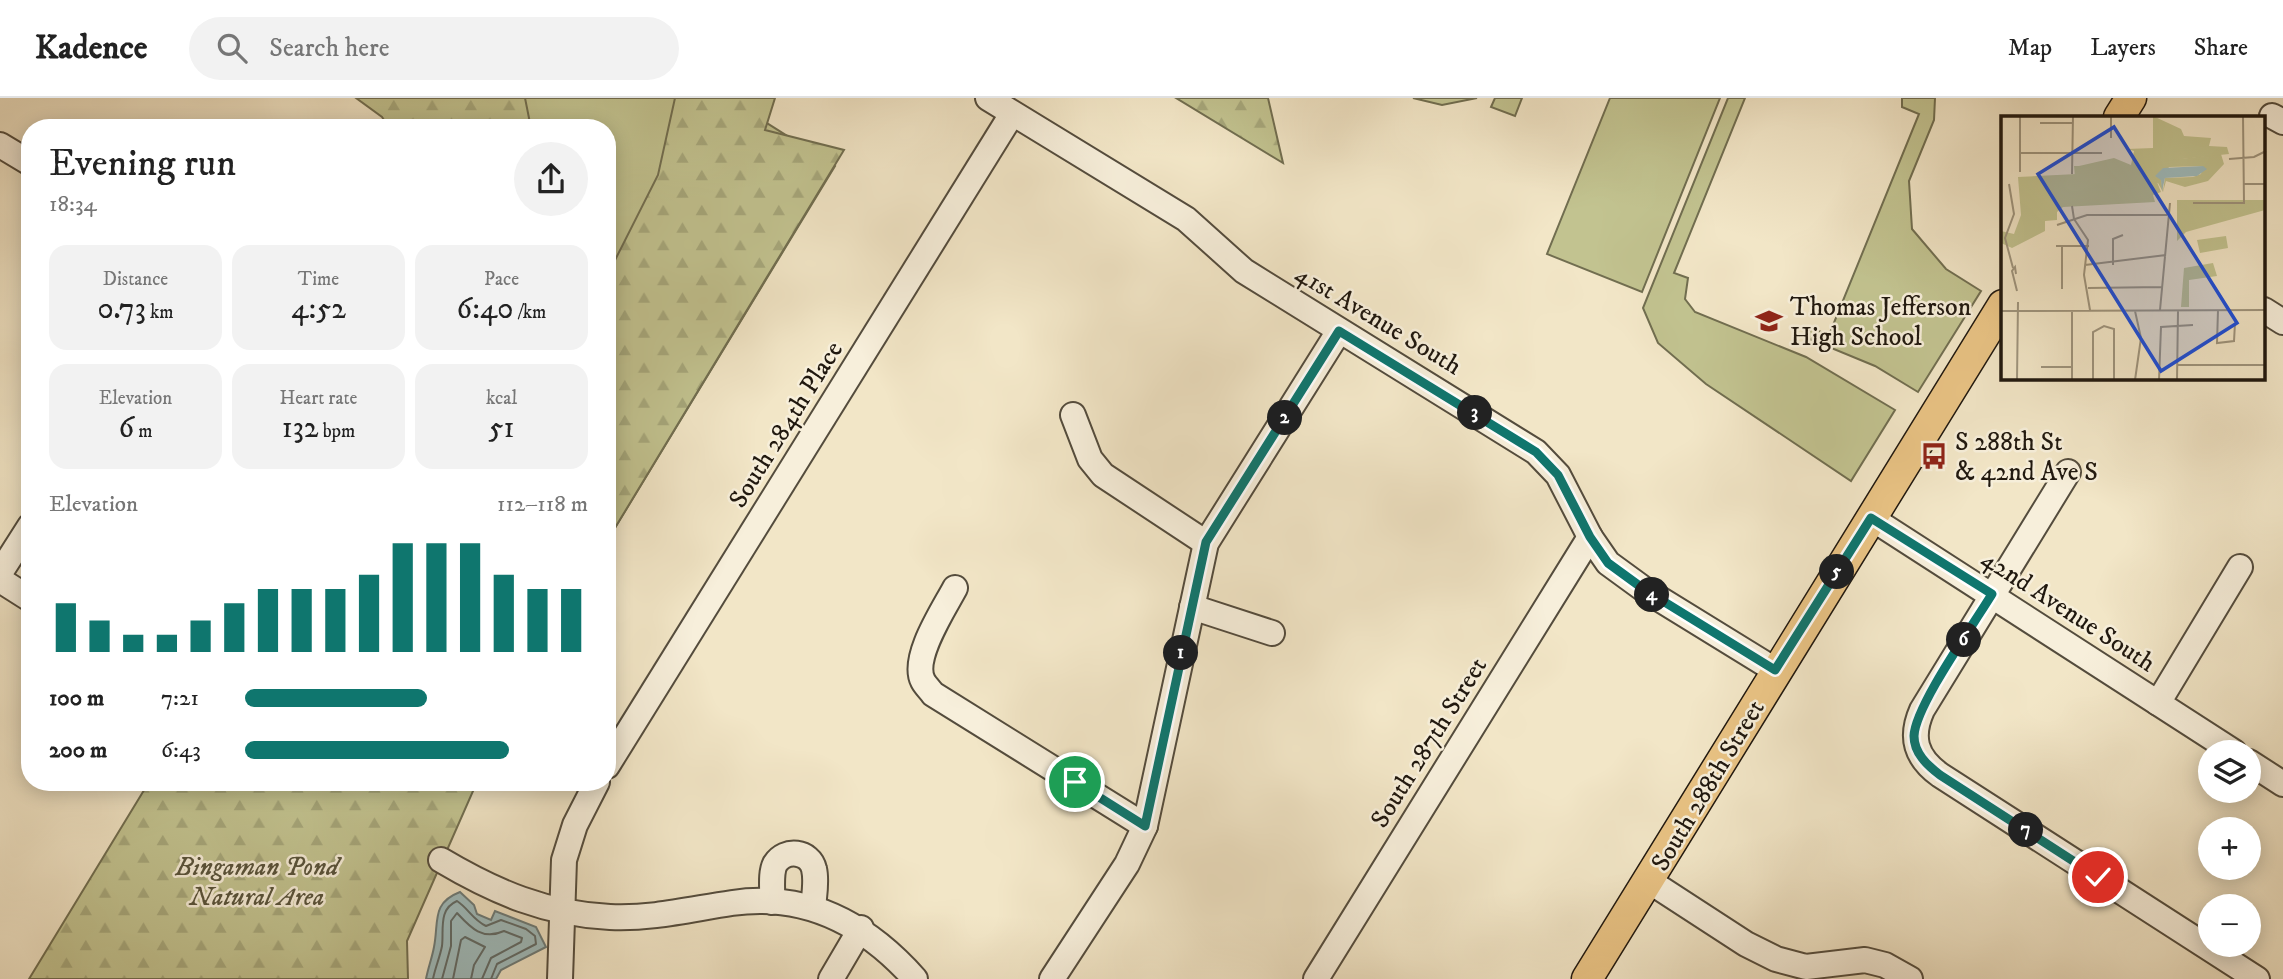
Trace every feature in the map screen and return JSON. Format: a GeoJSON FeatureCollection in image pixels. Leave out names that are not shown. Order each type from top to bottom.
{"type":"FeatureCollection","features":[{"type":"Feature","properties":{"kind":"main road"},"geometry":{"type":"LineString","coordinates":[[2120,116],[2131,98]]}},
{"type":"Feature","properties":{"kind":"main road","name":"South 288th Street"},"geometry":{"type":"LineString","coordinates":[[1587,979],[1775,670],[2001,308]]}},
{"type":"Feature","properties":{"kind":"street","name":"41st Avenue South"},"geometry":{"type":"LineString","coordinates":[[988,98],[1186,219],[1244,271],[1536,452],[1558,475],[1590,537],[1608,563],[1622,575],[1775,670]]}},
{"type":"Feature","properties":{"kind":"street","name":"South 284th Place"},"geometry":{"type":"LineString","coordinates":[[616,752],[1012,114]]}},
{"type":"Feature","properties":{"kind":"street"},"geometry":{"type":"LineString","coordinates":[[0,145],[21,158]]}},
{"type":"Feature","properties":{"kind":"street"},"geometry":{"type":"LineString","coordinates":[[2266,311],[2283,322]]}},
{"type":"Feature","properties":{"kind":"street"},"geometry":{"type":"LineString","coordinates":[[1052,979],[1127,864],[1145,826],[1206,542],[1339,331]]}},
{"type":"Feature","properties":{"kind":"street"},"geometry":{"type":"LineString","coordinates":[[1073,415],[1090,459],[1103,475],[1206,542]]}},
{"type":"Feature","properties":{"kind":"street"},"geometry":{"type":"LineString","coordinates":[[2068,472],[1922,710],[1916,723],[1915,743],[1923,761],[1940,775],[2257,979]]}},
{"type":"Feature","properties":{"kind":"street","name":"42nd Avenue South"},"geometry":{"type":"LineString","coordinates":[[1871,518],[2215,740]]}},
{"type":"Feature","properties":{"kind":"street","name":"South 287th Street"},"geometry":{"type":"LineString","coordinates":[[1317,979],[1590,537]]}},
{"type":"Feature","properties":{"kind":"street"},"geometry":{"type":"LineString","coordinates":[[0,573],[21,540]]}},
{"type":"Feature","properties":{"kind":"street"},"geometry":{"type":"LineString","coordinates":[[2158,704],[2240,567]]}},
{"type":"Feature","properties":{"kind":"street"},"geometry":{"type":"LineString","coordinates":[[0,580],[21,593]]}},
{"type":"Feature","properties":{"kind":"street"},"geometry":{"type":"LineString","coordinates":[[955,588],[924,648],[920,666],[922,680],[933,694],[1145,826]]}},
{"type":"Feature","properties":{"kind":"street"},"geometry":{"type":"LineString","coordinates":[[1192,607],[1272,633]]}},
{"type":"Feature","properties":{"kind":"street"},"geometry":{"type":"LineString","coordinates":[[2261,770],[2283,784]]}},
{"type":"Feature","properties":{"kind":"street"},"geometry":{"type":"LineString","coordinates":[[560,979],[564,860],[575,825],[592,791]]}},
{"type":"Feature","properties":{"kind":"street"},"geometry":{"type":"LineString","coordinates":[[772,902],[775,864],[781,857],[797,853],[805,856],[814,869],[813,908]]}},
{"type":"Feature","properties":{"kind":"street"},"geometry":{"type":"LineString","coordinates":[[440,860],[506,896],[563,912],[611,917],[666,915],[736,903],[772,902],[813,908],[861,928],[891,952],[915,979]]}},
{"type":"Feature","properties":{"kind":"street"},"geometry":{"type":"LineString","coordinates":[[1649,881],[1746,944],[1776,959],[1806,967],[1865,960],[1885,965],[1910,979]]}},
{"type":"Feature","properties":{"kind":"street"},"geometry":{"type":"LineString","coordinates":[[831,979],[861,928]]}},
{"type":"Feature","properties":{"kind":"green space"},"geometry":{"type":"Polygon","coordinates":[[[356,98],[525,98],[529,119],[383,119],[356,98]]]}},
{"type":"Feature","properties":{"kind":"green space"},"geometry":{"type":"Polygon","coordinates":[[[391,98],[727,98],[835,166],[616,526],[616,119],[424,119],[391,98]]]}},
{"type":"Feature","properties":{"kind":"green space"},"geometry":{"type":"Polygon","coordinates":[[[675,98],[775,98],[765,130],[844,150],[616,526],[616,258],[658,175],[675,98]]]}},
{"type":"Feature","properties":{"kind":"green space"},"geometry":{"type":"Polygon","coordinates":[[[1176,98],[1268,98],[1283,163],[1176,98]]]}},
{"type":"Feature","properties":{"kind":"green space"},"geometry":{"type":"Polygon","coordinates":[[[1413,98],[1477,98],[1442,105],[1413,98]]]}},
{"type":"Feature","properties":{"kind":"green space"},"geometry":{"type":"Polygon","coordinates":[[[1495,98],[1522,98],[1515,116],[1491,107],[1495,98]]]}},
{"type":"Feature","properties":{"kind":"green space"},"geometry":{"type":"Polygon","coordinates":[[[1610,98],[1720,98],[1642,292],[1547,254],[1610,98]]]}},
{"type":"Feature","properties":{"kind":"green space"},"geometry":{"type":"Polygon","coordinates":[[[1728,98],[1745,98],[1674,273],[1688,278],[1685,299],[1695,312],[1806,357],[1895,410],[1851,481],[1706,384],[1658,343],[1643,308],[1728,98]]]}},
{"type":"Feature","properties":{"kind":"green space"},"geometry":{"type":"Polygon","coordinates":[[[1902,98],[1935,98],[1934,120],[1909,181],[1912,229],[1946,269],[1981,291],[1918,392],[1875,366],[1807,338],[1811,328],[1829,335],[1919,114],[1902,107],[1902,98]]]}},
{"type":"Feature","properties":{"kind":"green space","name":"Bingaman Pond Natural Area"},"geometry":{"type":"Polygon","coordinates":[[[144,791],[473,791],[407,941],[408,979],[29,979],[144,791]]]}},
{"type":"Feature","properties":{"kind":"water"},"geometry":{"type":"Polygon","coordinates":[[[460,892],[474,905],[477,914],[491,920],[495,911],[536,927],[546,947],[501,970],[496,979],[426,979],[440,908],[451,896],[460,892]]]}},
{"type":"Feature","properties":{"kind":"place","name":"Thomas Jefferson High School"},"geometry":{"type":"Point","coordinates":[1769,321]}},
{"type":"Feature","properties":{"kind":"place","name":"S 288th St & 42nd Ave S"},"geometry":{"type":"Point","coordinates":[1934,456]}},
{"type":"Feature","properties":{"kind":"route"},"geometry":{"type":"LineString","coordinates":[[1075,782],[1145,826],[1206,542],[1339,331],[1536,452],[1558,475],[1590,537],[1608,563],[1645,590],[1775,670],[1871,518],[1992,594],[1916,723],[1914,734],[1919,754],[1923,761],[1940,775],[2098,877]]}}]}
